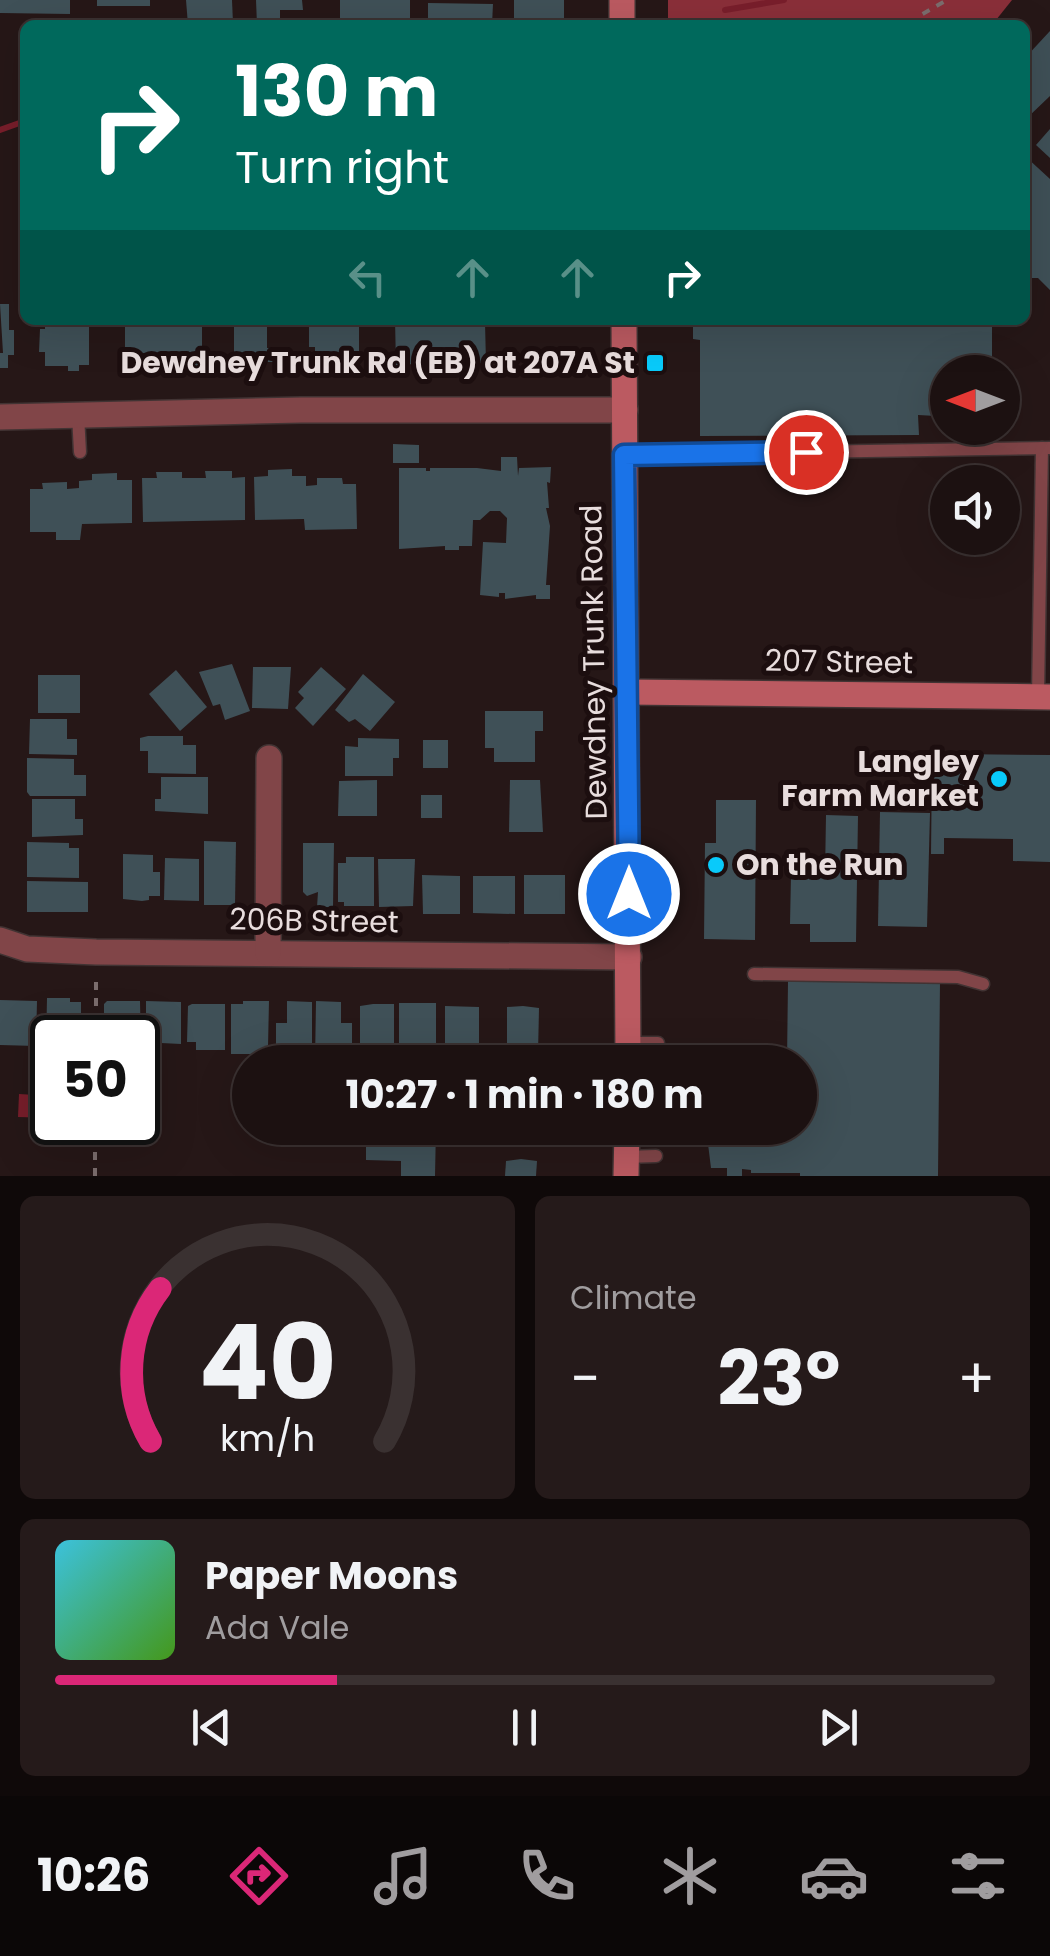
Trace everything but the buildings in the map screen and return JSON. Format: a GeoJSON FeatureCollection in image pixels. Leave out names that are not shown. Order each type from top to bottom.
{"type":"FeatureCollection","features":[{"type":"Feature","properties":{"kind":"main road","name":"Dewdney Trunk Road"},"geometry":{"type":"LineString","coordinates":[[624,325],[628,1045]]}},
{"type":"Feature","properties":{"kind":"main road","name":"207 Street"},"geometry":{"type":"LineString","coordinates":[[627,692],[1044,697]]}},
{"type":"Feature","properties":{"kind":"street"},"geometry":{"type":"LineString","coordinates":[[0,417],[301,410],[624,410]]}},
{"type":"Feature","properties":{"kind":"street"},"geometry":{"type":"LineString","coordinates":[[268,953],[269,758]]}},
{"type":"Feature","properties":{"kind":"street","name":"206B Street"},"geometry":{"type":"LineString","coordinates":[[0,940],[27,949],[96,952],[629,957]]}},
{"type":"Feature","properties":{"kind":"lane"},"geometry":{"type":"LineString","coordinates":[[78,415],[80,452]]}},
{"type":"Feature","properties":{"kind":"lane"},"geometry":{"type":"LineString","coordinates":[[624,455],[1046,448],[1044,697]]}},
{"type":"Feature","properties":{"kind":"lane"},"geometry":{"type":"LineString","coordinates":[[754,974],[958,976],[982,984]]}},
{"type":"Feature","properties":{"kind":"lane"},"geometry":{"type":"LineString","coordinates":[[652,1045],[658,1043]]}},
{"type":"Feature","properties":{"kind":"lane"},"geometry":{"type":"LineString","coordinates":[[626,1166],[656,1156]]}},
{"type":"Feature","properties":{"kind":"path"},"geometry":{"type":"LineString","coordinates":[[916,20],[946,0]]}},
{"type":"Feature","properties":{"kind":"path"},"geometry":{"type":"LineString","coordinates":[[96,952],[96,1015]]}},
{"type":"Feature","properties":{"kind":"path"},"geometry":{"type":"LineString","coordinates":[[95,1176],[96,1145]]}},
{"type":"Feature","properties":{"kind":"shaded area"},"geometry":{"type":"Polygon","coordinates":[[[668,0],[1012,0],[996,20],[668,20],[668,0]]]}},
{"type":"Feature","properties":{"kind":"shaded area"},"geometry":{"type":"Polygon","coordinates":[[[19,1094],[30,1095],[30,1117],[18,1117],[19,1094]]]}},
{"type":"Feature","properties":{"kind":"waterway"},"geometry":{"type":"LineString","coordinates":[[725,10],[784,0]]}},
{"type":"Feature","properties":{"kind":"waterway"},"geometry":{"type":"LineString","coordinates":[[0,130],[20,123]]}},
{"type":"Feature","properties":{"kind":"place","name":"Dewdney Trunk Rd (EB) at 207A St"},"geometry":{"type":"Point","coordinates":[655,363]}},
{"type":"Feature","properties":{"kind":"place","name":"Langley Farm Market"},"geometry":{"type":"Point","coordinates":[999,779]}},
{"type":"Feature","properties":{"kind":"place","name":"On the Run"},"geometry":{"type":"Point","coordinates":[716,865]}},
{"type":"Feature","properties":{"kind":"route"},"geometry":{"type":"LineString","coordinates":[[629,894],[624,455],[806,452]]}}]}
